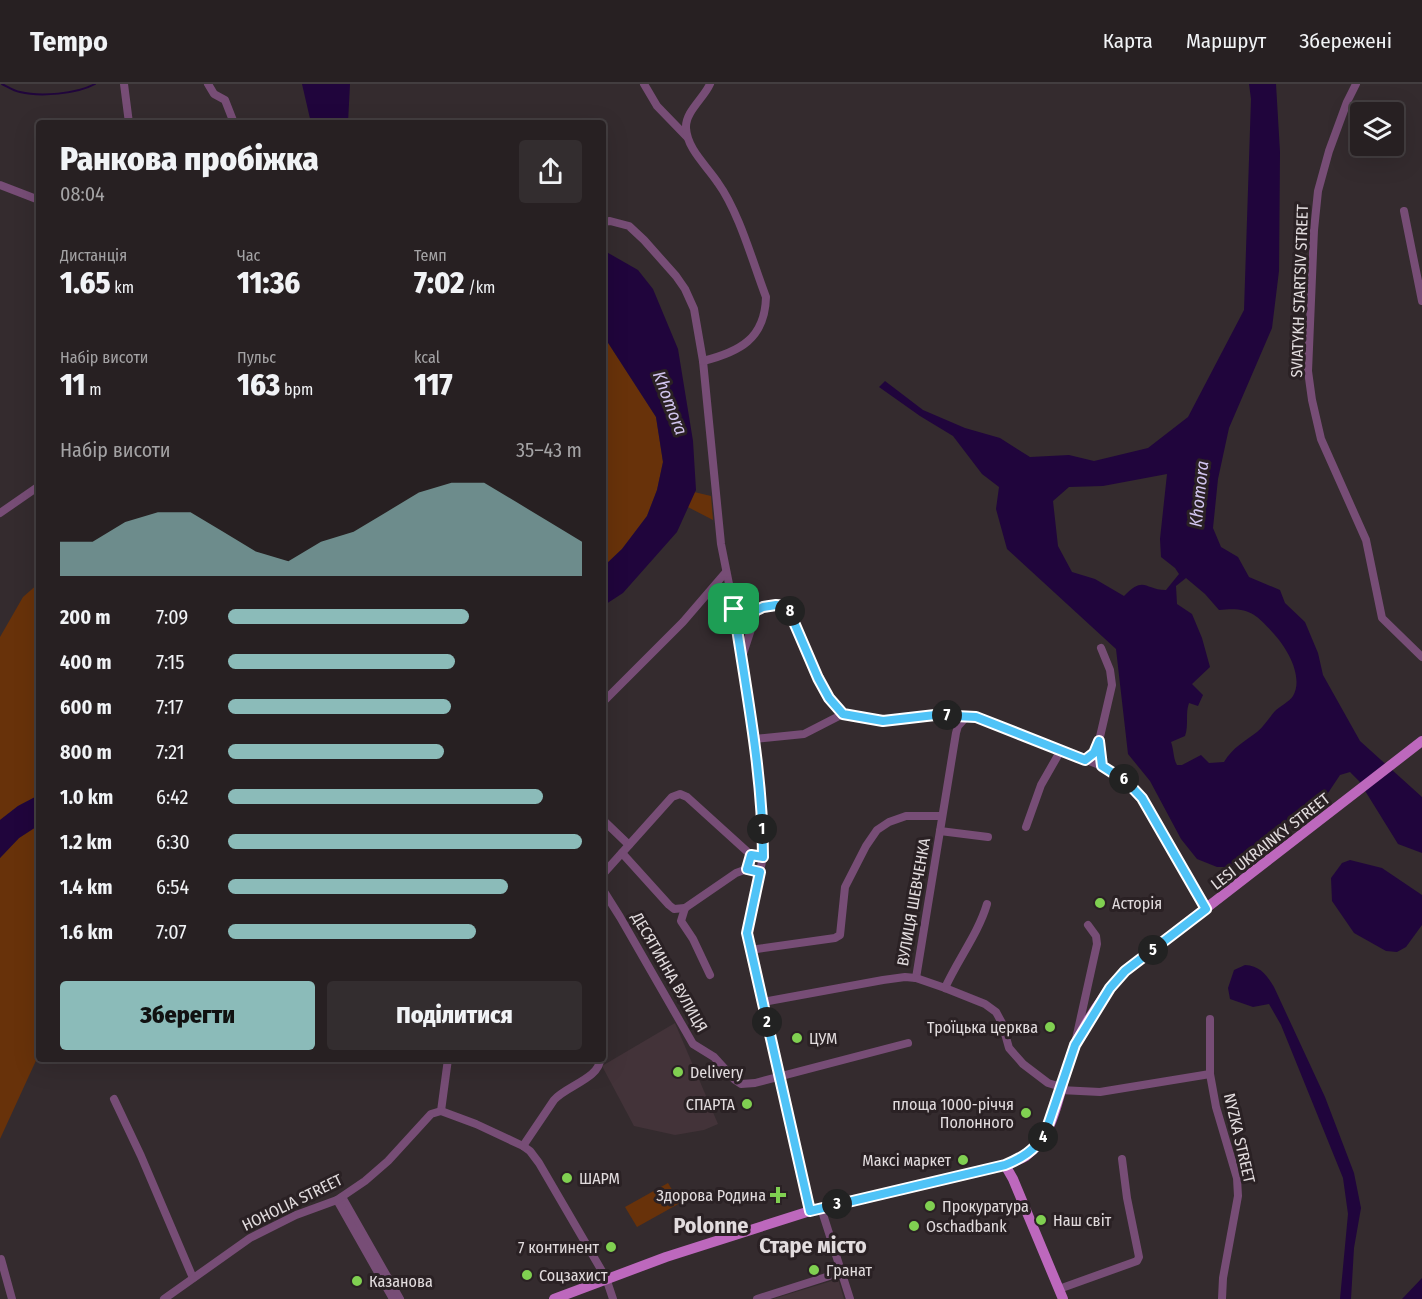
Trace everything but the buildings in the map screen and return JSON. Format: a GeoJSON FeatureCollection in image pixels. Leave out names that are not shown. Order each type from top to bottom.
{"type":"FeatureCollection","features":[{"type":"Feature","properties":{"kind":"main road","name":"LESI UKRAINKY STREET"},"geometry":{"type":"LineString","coordinates":[[554,1299],[606,1278],[810,1211],[1005,1165],[1024,1157],[1040,1143],[1049,1126],[1075,1045],[1110,988],[1125,971],[1422,741]]}},
{"type":"Feature","properties":{"kind":"main road"},"geometry":{"type":"LineString","coordinates":[[1005,1165],[1061,1294]]}},
{"type":"Feature","properties":{"kind":"street"},"geometry":{"type":"LineString","coordinates":[[124,84],[129,120]]}},
{"type":"Feature","properties":{"kind":"street"},"geometry":{"type":"LineString","coordinates":[[208,84],[214,94],[225,100],[233,120]]}},
{"type":"Feature","properties":{"kind":"street"},"geometry":{"type":"LineString","coordinates":[[644,84],[657,106],[689,138]]}},
{"type":"Feature","properties":{"kind":"street"},"geometry":{"type":"LineString","coordinates":[[672,121],[678,124],[683,122],[710,84]]}},
{"type":"Feature","properties":{"kind":"street","name":"SVIATYKH STARTSIV STREET"},"geometry":{"type":"LineString","coordinates":[[1356,84],[1332,141],[1318,191],[1314,230],[1310,380],[1321,439],[1366,540],[1382,618],[1422,657]]}},
{"type":"Feature","properties":{"kind":"street"},"geometry":{"type":"LineString","coordinates":[[689,115],[686,128],[689,138],[700,159],[730,202],[766,297],[762,323],[746,344],[727,355],[703,361]]}},
{"type":"Feature","properties":{"kind":"street"},"geometry":{"type":"LineString","coordinates":[[0,185],[36,199]]}},
{"type":"Feature","properties":{"kind":"street"},"geometry":{"type":"LineString","coordinates":[[1404,211],[1422,301]]}},
{"type":"Feature","properties":{"kind":"street"},"geometry":{"type":"LineString","coordinates":[[606,222],[629,226],[644,240],[676,276],[694,309],[703,361],[721,544],[734,609],[754,739],[763,857],[747,933],[810,1211]]}},
{"type":"Feature","properties":{"kind":"street"},"geometry":{"type":"LineString","coordinates":[[0,513],[36,488]]}},
{"type":"Feature","properties":{"kind":"street"},"geometry":{"type":"LineString","coordinates":[[606,699],[683,622],[726,572]]}},
{"type":"Feature","properties":{"kind":"street"},"geometry":{"type":"LineString","coordinates":[[708,593],[716,591],[732,598]]}},
{"type":"Feature","properties":{"kind":"street"},"geometry":{"type":"LineString","coordinates":[[734,609],[755,611],[763,607],[787,606],[818,678],[829,698],[843,714]]}},
{"type":"Feature","properties":{"kind":"street"},"geometry":{"type":"LineString","coordinates":[[741,660],[755,611]]}},
{"type":"Feature","properties":{"kind":"street"},"geometry":{"type":"LineString","coordinates":[[1085,760],[1094,753],[1099,741],[1112,685],[1110,670],[1101,648]]}},
{"type":"Feature","properties":{"kind":"street"},"geometry":{"type":"LineString","coordinates":[[754,739],[804,734],[843,714],[883,721],[952,715],[976,717],[1102,766],[1127,782],[1142,798],[1206,909]]}},
{"type":"Feature","properties":{"kind":"street"},"geometry":{"type":"LineString","coordinates":[[952,715],[957,730]]}},
{"type":"Feature","properties":{"kind":"street","name":"ВУЛИЦЯ ШЕВЧЕНКА"},"geometry":{"type":"LineString","coordinates":[[916,978],[957,730],[967,716]]}},
{"type":"Feature","properties":{"kind":"street"},"geometry":{"type":"LineString","coordinates":[[1099,741],[1102,766]]}},
{"type":"Feature","properties":{"kind":"street"},"geometry":{"type":"LineString","coordinates":[[1026,827],[1041,785],[1060,750]]}},
{"type":"Feature","properties":{"kind":"street"},"geometry":{"type":"LineString","coordinates":[[606,871],[672,797],[680,794],[687,796],[751,855],[763,857]]}},
{"type":"Feature","properties":{"kind":"street"},"geometry":{"type":"LineString","coordinates":[[750,950],[836,938],[840,934],[845,887],[877,830],[889,822],[906,816],[942,816]]}},
{"type":"Feature","properties":{"kind":"street"},"geometry":{"type":"LineString","coordinates":[[606,823],[629,845]]}},
{"type":"Feature","properties":{"kind":"street","name":"ВУЛИЦЯ ШЕВЧЕНКА"},"geometry":{"type":"LineString","coordinates":[[940,831],[988,837]]}},
{"type":"Feature","properties":{"kind":"street","name":"ДЕСЯТИННА ВУЛИЦЯ"},"geometry":{"type":"LineString","coordinates":[[622,853],[681,921],[693,939],[710,975]]}},
{"type":"Feature","properties":{"kind":"street"},"geometry":{"type":"LineString","coordinates":[[747,869],[751,855]]}},
{"type":"Feature","properties":{"kind":"street"},"geometry":{"type":"LineString","coordinates":[[681,921],[681,914],[686,908],[736,873],[747,869],[760,872]]}},
{"type":"Feature","properties":{"kind":"street","name":"ДЕСЯТИННА ВУЛИЦЯ"},"geometry":{"type":"LineString","coordinates":[[606,895],[693,1044],[714,1057],[741,1084],[779,1077]]}},
{"type":"Feature","properties":{"kind":"street"},"geometry":{"type":"LineString","coordinates":[[945,988],[957,962],[981,923],[987,904]]}},
{"type":"Feature","properties":{"kind":"street","name":"ДЕСЯТИННА ВУЛИЦЯ"},"geometry":{"type":"LineString","coordinates":[[669,905],[679,910],[686,908]]}},
{"type":"Feature","properties":{"kind":"street"},"geometry":{"type":"LineString","coordinates":[[1075,1045],[1077,1025],[1097,944],[1096,936],[1088,925]]}},
{"type":"Feature","properties":{"kind":"street","name":"ВУЛИЦЯ ШЕВЧЕНКА"},"geometry":{"type":"LineString","coordinates":[[763,1002],[883,980],[916,978],[985,1004],[996,1012],[1002,1023],[1009,1048],[1023,1064],[1060,1089]]}},
{"type":"Feature","properties":{"kind":"street","name":"NYZKA STREET"},"geometry":{"type":"LineString","coordinates":[[1210,1019],[1210,1074],[1216,1107],[1237,1178],[1238,1196],[1224,1269],[1222,1299]]}},
{"type":"Feature","properties":{"kind":"street"},"geometry":{"type":"LineString","coordinates":[[779,1077],[908,1043]]}},
{"type":"Feature","properties":{"kind":"street"},"geometry":{"type":"LineString","coordinates":[[448,1062],[441,1111],[476,1124],[530,1150],[606,1278],[613,1299]]}},
{"type":"Feature","properties":{"kind":"street"},"geometry":{"type":"LineString","coordinates":[[523,1146],[559,1094],[596,1072],[600,1062]]}},
{"type":"Feature","properties":{"kind":"street"},"geometry":{"type":"LineString","coordinates":[[1060,1089],[1100,1092],[1210,1074]]}},
{"type":"Feature","properties":{"kind":"street"},"geometry":{"type":"LineString","coordinates":[[114,1099],[193,1278]]}},
{"type":"Feature","properties":{"kind":"street","name":"HOHOLIA STREET"},"geometry":{"type":"LineString","coordinates":[[164,1299],[250,1238],[296,1215],[340,1198],[388,1161],[431,1114],[441,1111]]}},
{"type":"Feature","properties":{"kind":"street"},"geometry":{"type":"LineString","coordinates":[[1061,1294],[1137,1260],[1139,1257],[1122,1160]]}},
{"type":"Feature","properties":{"kind":"street"},"geometry":{"type":"LineString","coordinates":[[340,1198],[393,1299]]}},
{"type":"Feature","properties":{"kind":"street"},"geometry":{"type":"LineString","coordinates":[[340,1198],[400,1299]]}},
{"type":"Feature","properties":{"kind":"street"},"geometry":{"type":"LineString","coordinates":[[821,1208],[850,1299]]}},
{"type":"Feature","properties":{"kind":"street"},"geometry":{"type":"LineString","coordinates":[[1,1259],[12,1299]]}},
{"type":"Feature","properties":{"kind":"street"},"geometry":{"type":"LineString","coordinates":[[758,1299],[842,1272]]}},
{"type":"Feature","properties":{"kind":"shaded area"},"geometry":{"type":"Polygon","coordinates":[[[606,340],[656,417],[663,462],[657,490],[647,516],[622,549],[606,564],[606,340]]]}},
{"type":"Feature","properties":{"kind":"shaded area"},"geometry":{"type":"Polygon","coordinates":[[[690,491],[711,496],[713,520],[682,504],[690,491]]]}},
{"type":"Feature","properties":{"kind":"shaded area"},"geometry":{"type":"Polygon","coordinates":[[[36,586],[36,797],[18,806],[0,820],[0,637],[23,597],[36,586]]]}},
{"type":"Feature","properties":{"kind":"shaded area"},"geometry":{"type":"Polygon","coordinates":[[[36,827],[36,1061],[0,1139],[0,858],[19,838],[36,827]]]}},
{"type":"Feature","properties":{"kind":"shaded area"},"geometry":{"type":"Polygon","coordinates":[[[675,1023],[718,1124],[704,1130],[675,1135],[634,1126],[602,1066],[675,1023]]]}},
{"type":"Feature","properties":{"kind":"shaded area"},"geometry":{"type":"Polygon","coordinates":[[[668,1183],[680,1203],[637,1227],[625,1207],[668,1183]]]}},
{"type":"Feature","properties":{"kind":"shaded area"},"geometry":{"type":"Polygon","coordinates":[[[838,1279],[844,1299],[773,1299],[838,1279]]]}},
{"type":"Feature","properties":{"kind":"water"},"geometry":{"type":"Polygon","coordinates":[[[302,84],[350,84],[348,120],[310,120],[302,84]]]}},
{"type":"Feature","properties":{"kind":"water","name":"Khomora"},"geometry":{"type":"Polygon","coordinates":[[[1249,84],[1276,84],[1280,152],[1279,271],[1272,328],[1229,428],[1218,479],[1213,528],[1221,547],[1238,557],[1249,577],[1280,590],[1285,603],[1305,622],[1318,653],[1323,675],[1360,741],[1422,797],[1422,853],[1398,844],[1359,781],[1350,772],[1340,775],[1328,793],[1247,861],[1231,867],[1217,867],[1197,859],[1181,839],[1150,781],[1128,754],[1116,649],[1007,549],[996,509],[999,487],[982,474],[953,436],[879,387],[885,381],[923,410],[965,428],[1000,438],[1030,457],[1069,455],[1094,461],[1148,448],[1188,417],[1244,310],[1251,99],[1249,84]],[[1167,474],[1103,486],[1069,487],[1053,501],[1058,546],[1072,572],[1095,579],[1124,596],[1136,586],[1141,585],[1166,590],[1179,574],[1161,557],[1160,539],[1167,474]],[[1186,578],[1176,586],[1177,604],[1192,614],[1210,667],[1192,684],[1203,695],[1198,706],[1189,703],[1185,736],[1171,742],[1177,765],[1182,765],[1201,755],[1209,763],[1224,762],[1293,696],[1296,688],[1295,672],[1284,647],[1262,621],[1245,611],[1219,610],[1186,578]]]}},
{"type":"Feature","properties":{"kind":"water","name":"Khomora"},"geometry":{"type":"Polygon","coordinates":[[[606,252],[638,270],[653,289],[678,349],[693,441],[696,490],[677,532],[623,593],[606,604],[606,564],[622,549],[647,516],[657,490],[663,462],[656,417],[606,340],[606,252]]]}},
{"type":"Feature","properties":{"kind":"water"},"geometry":{"type":"Polygon","coordinates":[[[36,797],[36,827],[19,838],[0,858],[0,820],[18,806],[36,797]]]}},
{"type":"Feature","properties":{"kind":"water"},"geometry":{"type":"Polygon","coordinates":[[[1350,860],[1382,868],[1422,895],[1422,925],[1406,947],[1397,952],[1386,951],[1354,933],[1332,901],[1331,878],[1342,863],[1350,860]]]}},
{"type":"Feature","properties":{"kind":"water"},"geometry":{"type":"Polygon","coordinates":[[[1245,965],[1255,967],[1262,972],[1274,987],[1325,1097],[1354,1173],[1361,1208],[1354,1248],[1351,1299],[1340,1299],[1348,1214],[1343,1178],[1281,1025],[1269,1004],[1253,1007],[1230,999],[1228,988],[1234,970],[1245,965]]]}},
{"type":"Feature","properties":{"kind":"water"},"geometry":{"type":"Polygon","coordinates":[[[1422,1278],[1422,1299],[1402,1299],[1422,1278]]]}},
{"type":"Feature","properties":{"kind":"waterway"},"geometry":{"type":"LineString","coordinates":[[2,84],[28,94],[69,92],[95,84]]}},
{"type":"Feature","properties":{"kind":"place","name":"Асторія"},"geometry":{"type":"Point","coordinates":[1100,903]}},
{"type":"Feature","properties":{"kind":"place","name":"Троїцька церква"},"geometry":{"type":"Point","coordinates":[1050,1027]}},
{"type":"Feature","properties":{"kind":"place","name":"ЦУМ"},"geometry":{"type":"Point","coordinates":[797,1038]}},
{"type":"Feature","properties":{"kind":"place","name":"Delivery"},"geometry":{"type":"Point","coordinates":[678,1072]}},
{"type":"Feature","properties":{"kind":"place","name":"СПАРТА"},"geometry":{"type":"Point","coordinates":[747,1104]}},
{"type":"Feature","properties":{"kind":"place","name":"площа 1000-річчя Полонного"},"geometry":{"type":"Point","coordinates":[1026,1113]}},
{"type":"Feature","properties":{"kind":"place","name":"Максі маркет"},"geometry":{"type":"Point","coordinates":[963,1160]}},
{"type":"Feature","properties":{"kind":"place","name":"ШАРМ"},"geometry":{"type":"Point","coordinates":[567,1178]}},
{"type":"Feature","properties":{"kind":"place","name":"Здорова Родина"},"geometry":{"type":"Point","coordinates":[778,1195]}},
{"type":"Feature","properties":{"kind":"place","name":"Прокуратура"},"geometry":{"type":"Point","coordinates":[930,1206]}},
{"type":"Feature","properties":{"kind":"place","name":"Наш світ"},"geometry":{"type":"Point","coordinates":[1041,1220]}},
{"type":"Feature","properties":{"kind":"place","name":"Oschadbank"},"geometry":{"type":"Point","coordinates":[914,1226]}},
{"type":"Feature","properties":{"kind":"place","name":"7 континент"},"geometry":{"type":"Point","coordinates":[611,1247]}},
{"type":"Feature","properties":{"kind":"place","name":"Гранат"},"geometry":{"type":"Point","coordinates":[814,1270]}},
{"type":"Feature","properties":{"kind":"place","name":"Соцзахист"},"geometry":{"type":"Point","coordinates":[527,1275]}},
{"type":"Feature","properties":{"kind":"place","name":"Казанова"},"geometry":{"type":"Point","coordinates":[357,1281]}},
{"type":"Feature","properties":{"kind":"district","name":"Polonne"},"geometry":{"type":"Point","coordinates":[711,1225]}},
{"type":"Feature","properties":{"kind":"district","name":"Старе місто"},"geometry":{"type":"Point","coordinates":[813,1245]}},
{"type":"Feature","properties":{"kind":"route"},"geometry":{"type":"LineString","coordinates":[[787,606],[818,678],[829,698],[843,714],[883,721],[935,715],[976,717],[1085,760],[1094,753],[1099,741],[1102,766],[1127,782],[1142,798],[1206,909],[1125,971],[1110,988],[1075,1045],[1045,1134],[1040,1143],[1024,1157],[1005,1165],[810,1211],[747,933],[760,872],[747,869],[751,855],[763,857],[763,840],[754,739],[734,609],[755,611],[763,607],[787,606]]}}]}
